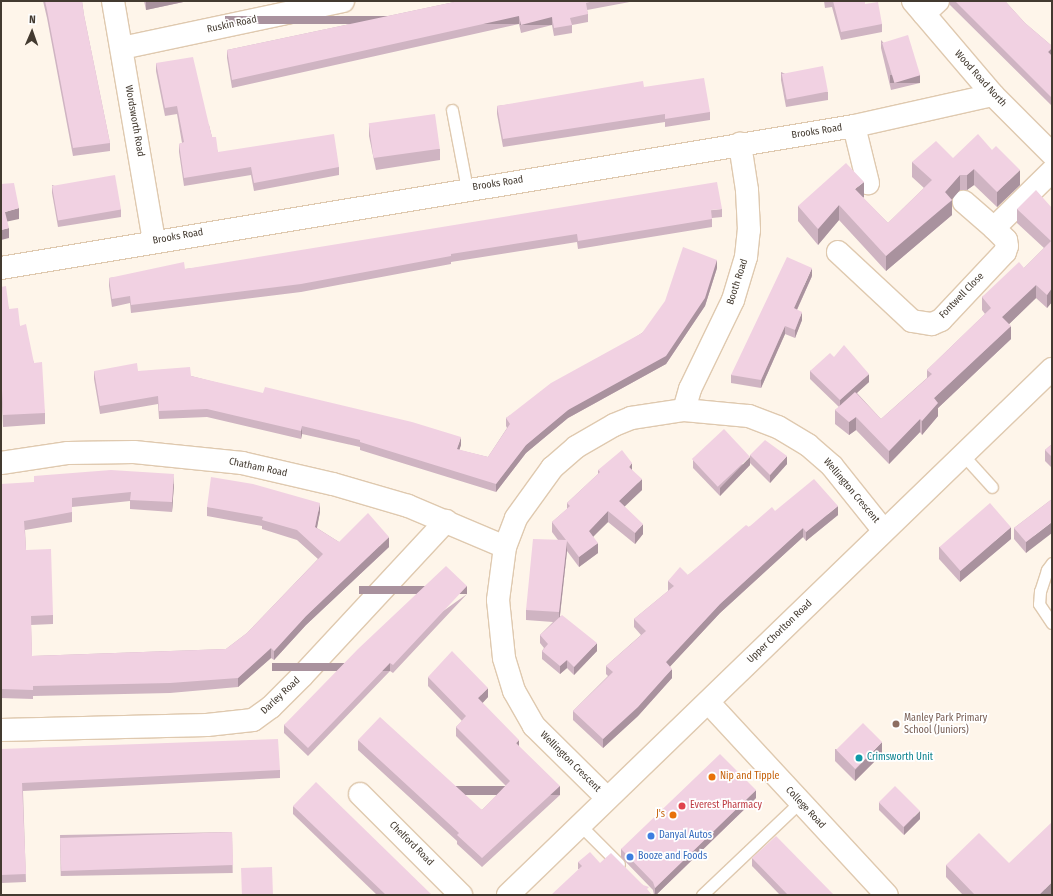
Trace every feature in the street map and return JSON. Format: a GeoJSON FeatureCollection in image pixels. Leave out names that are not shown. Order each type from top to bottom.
{"type":"FeatureCollection","features":[{"type":"Feature","properties":{"kind":"street","name":"Wordsworth Road"},"geometry":{"type":"LineString","coordinates":[[113,1],[154,242]]}},
{"type":"Feature","properties":{"kind":"street","name":"Ruskin Road"},"geometry":{"type":"LineString","coordinates":[[122,48],[343,1]]}},
{"type":"Feature","properties":{"kind":"street","name":"Wood Road North"},"geometry":{"type":"LineString","coordinates":[[925,5],[993,95],[1052,154]]}},
{"type":"Feature","properties":{"kind":"street","name":"Brooks Road"},"geometry":{"type":"LineString","coordinates":[[1,268],[467,189],[854,126],[993,95]]}},
{"type":"Feature","properties":{"kind":"street"},"geometry":{"type":"LineString","coordinates":[[854,126],[868,183]]}},
{"type":"Feature","properties":{"kind":"street","name":"Booth Road"},"geometry":{"type":"LineString","coordinates":[[684,410],[690,389],[733,300],[746,257],[748,230],[747,190],[740,144]]}},
{"type":"Feature","properties":{"kind":"street"},"geometry":{"type":"LineString","coordinates":[[994,228],[1052,171]]}},
{"type":"Feature","properties":{"kind":"street","name":"Fontwell Close"},"geometry":{"type":"LineString","coordinates":[[838,252],[912,321],[932,324],[941,320],[1005,252],[1006,240],[964,202]]}},
{"type":"Feature","properties":{"kind":"street","name":"Upper Chorlton Road"},"geometry":{"type":"LineString","coordinates":[[508,895],[1052,369]]}},
{"type":"Feature","properties":{"kind":"street","name":"Wellington Crescent"},"geometry":{"type":"LineString","coordinates":[[607,798],[534,726],[514,691],[504,658],[498,600],[505,547],[516,518],[552,468],[576,447],[614,425],[631,418],[684,410],[749,416],[778,427],[808,444],[832,466],[884,531]]}},
{"type":"Feature","properties":{"kind":"street","name":"Chatham Road"},"geometry":{"type":"LineString","coordinates":[[1,463],[68,453],[134,452],[184,455],[242,463],[333,484],[446,521],[505,547]]}},
{"type":"Feature","properties":{"kind":"street","name":"Darley Road"},"geometry":{"type":"LineString","coordinates":[[1,730],[207,725],[253,720],[271,707],[302,676],[446,521]]}},
{"type":"Feature","properties":{"kind":"street","name":"College Road"},"geometry":{"type":"LineString","coordinates":[[708,702],[887,895]]}},
{"type":"Feature","properties":{"kind":"street","name":"Chelford Road"},"geometry":{"type":"LineString","coordinates":[[360,794],[461,895]]}},
{"type":"Feature","properties":{"kind":"lane"},"geometry":{"type":"LineString","coordinates":[[452,110],[467,189]]}},
{"type":"Feature","properties":{"kind":"lane"},"geometry":{"type":"LineString","coordinates":[[963,455],[992,487]]}},
{"type":"Feature","properties":{"kind":"lane"},"geometry":{"type":"LineString","coordinates":[[1052,563],[1046,570],[1040,591],[1039,604],[1052,624]]}},
{"type":"Feature","properties":{"kind":"lane"},"geometry":{"type":"LineString","coordinates":[[702,895],[800,802]]}},
{"type":"Feature","properties":{"kind":"lane"},"geometry":{"type":"LineString","coordinates":[[580,825],[627,874]]}},
{"type":"Feature","properties":{"kind":"building"},"geometry":{"type":"Polygon","coordinates":[[[45,1],[82,1],[110,143],[73,148],[45,1]]]}},
{"type":"Feature","properties":{"kind":"building"},"geometry":{"type":"Polygon","coordinates":[[[459,1],[594,1],[586,3],[588,14],[570,18],[572,25],[554,28],[552,17],[521,25],[519,16],[232,80],[227,50],[459,1]]]}},
{"type":"Feature","properties":{"kind":"building"},"geometry":{"type":"Polygon","coordinates":[[[833,1],[865,1],[865,4],[878,2],[882,24],[841,32],[833,1]]]}},
{"type":"Feature","properties":{"kind":"building"},"geometry":{"type":"Polygon","coordinates":[[[955,1],[1005,1],[1025,23],[1052,46],[1048,52],[1052,56],[1052,98],[955,1]]]}},
{"type":"Feature","properties":{"kind":"building"},"geometry":{"type":"Polygon","coordinates":[[[908,35],[920,75],[894,83],[882,43],[908,35]]]}},
{"type":"Feature","properties":{"kind":"building"},"geometry":{"type":"Polygon","coordinates":[[[193,57],[212,137],[216,137],[218,152],[334,134],[339,167],[254,183],[251,167],[184,178],[179,144],[184,142],[177,106],[165,108],[156,63],[193,57]]]}},
{"type":"Feature","properties":{"kind":"building"},"geometry":{"type":"Polygon","coordinates":[[[823,66],[828,92],[787,100],[782,74],[823,66]]]}},
{"type":"Feature","properties":{"kind":"building"},"geometry":{"type":"Polygon","coordinates":[[[704,78],[710,112],[665,119],[665,114],[503,139],[497,106],[643,81],[644,87],[704,78]]]}},
{"type":"Feature","properties":{"kind":"building"},"geometry":{"type":"Polygon","coordinates":[[[435,114],[440,149],[374,158],[369,123],[435,114]]]}},
{"type":"Feature","properties":{"kind":"building"},"geometry":{"type":"Polygon","coordinates":[[[978,134],[992,150],[996,146],[1020,170],[997,192],[974,169],[967,175],[960,175],[945,192],[952,200],[886,256],[839,205],[818,229],[798,206],[846,163],[864,182],[855,189],[888,223],[932,180],[912,162],[936,141],[953,158],[978,134]]]}},
{"type":"Feature","properties":{"kind":"building"},"geometry":{"type":"Polygon","coordinates":[[[115,175],[121,209],[58,221],[52,186],[115,175]]]}},
{"type":"Feature","properties":{"kind":"building"},"geometry":{"type":"Polygon","coordinates":[[[717,182],[722,209],[711,210],[712,219],[578,241],[577,234],[451,254],[451,256],[301,284],[131,305],[130,296],[112,299],[109,278],[184,262],[185,269],[717,182]]]}},
{"type":"Feature","properties":{"kind":"building"},"geometry":{"type":"Polygon","coordinates":[[[14,183],[19,208],[5,212],[9,228],[1,230],[1,184],[14,183]]]}},
{"type":"Feature","properties":{"kind":"building"},"geometry":{"type":"Polygon","coordinates":[[[1036,190],[1052,208],[1052,288],[1047,295],[1036,285],[1002,317],[1011,326],[934,398],[938,403],[922,421],[920,419],[889,451],[856,417],[849,422],[835,410],[855,392],[881,419],[932,374],[927,370],[991,308],[982,297],[1019,262],[1024,268],[1051,241],[1017,209],[1036,190]]]}},
{"type":"Feature","properties":{"kind":"building"},"geometry":{"type":"Polygon","coordinates":[[[683,247],[717,260],[705,298],[666,356],[568,410],[526,445],[496,484],[360,442],[360,440],[302,426],[301,431],[207,409],[159,411],[158,396],[100,406],[94,371],[137,363],[138,371],[190,367],[191,376],[263,393],[265,387],[412,422],[461,437],[457,449],[488,457],[510,424],[506,418],[551,383],[642,333],[665,301],[683,247]]]}},
{"type":"Feature","properties":{"kind":"building"},"geometry":{"type":"Polygon","coordinates":[[[787,257],[812,268],[794,308],[802,312],[795,330],[785,326],[761,380],[731,375],[787,257]]]}},
{"type":"Feature","properties":{"kind":"building"},"geometry":{"type":"Polygon","coordinates":[[[6,286],[9,309],[18,308],[20,326],[26,324],[34,363],[42,362],[45,413],[3,415],[1,366],[1,287],[6,286]]]}},
{"type":"Feature","properties":{"kind":"building"},"geometry":{"type":"Polygon","coordinates":[[[844,345],[869,374],[840,400],[810,371],[830,353],[834,357],[844,345]]]}},
{"type":"Feature","properties":{"kind":"building"},"geometry":{"type":"Polygon","coordinates":[[[724,429],[750,457],[718,487],[692,459],[724,429]]]}},
{"type":"Feature","properties":{"kind":"building"},"geometry":{"type":"Polygon","coordinates":[[[765,440],[787,456],[770,475],[750,455],[765,440]]]}},
{"type":"Feature","properties":{"kind":"building"},"geometry":{"type":"Polygon","coordinates":[[[1052,444],[1052,457],[1045,450],[1052,444]]]}},
{"type":"Feature","properties":{"kind":"building"},"geometry":{"type":"Polygon","coordinates":[[[622,450],[632,463],[629,467],[642,479],[619,501],[643,524],[635,533],[608,511],[589,531],[598,543],[579,557],[567,541],[559,612],[526,610],[533,539],[566,540],[552,522],[570,506],[567,503],[600,472],[598,470],[622,450]]]}},
{"type":"Feature","properties":{"kind":"building"},"geometry":{"type":"Polygon","coordinates":[[[111,470],[174,474],[172,502],[130,500],[131,492],[72,498],[72,512],[24,521],[26,550],[51,549],[53,615],[31,616],[32,656],[226,649],[247,633],[323,554],[297,530],[262,520],[263,517],[207,507],[211,477],[253,484],[320,503],[315,527],[339,542],[368,513],[389,537],[306,616],[274,651],[271,648],[238,678],[170,683],[33,686],[33,690],[1,689],[1,484],[34,482],[34,476],[111,470]]]}},
{"type":"Feature","properties":{"kind":"building"},"geometry":{"type":"Polygon","coordinates":[[[814,479],[838,506],[806,532],[803,528],[720,604],[666,662],[672,669],[638,707],[603,739],[573,711],[613,672],[606,666],[646,631],[634,619],[674,586],[668,581],[680,567],[688,575],[746,525],[749,527],[772,507],[775,511],[814,479]]]}},
{"type":"Feature","properties":{"kind":"building"},"geometry":{"type":"Polygon","coordinates":[[[1052,499],[1052,522],[1026,542],[1014,528],[1052,499]]]}},
{"type":"Feature","properties":{"kind":"building"},"geometry":{"type":"Polygon","coordinates":[[[990,503],[1011,527],[960,571],[939,547],[990,503]]]}},
{"type":"Feature","properties":{"kind":"building"},"geometry":{"type":"Polygon","coordinates":[[[446,566],[467,586],[393,665],[390,663],[308,748],[284,725],[358,649],[446,566]]]}},
{"type":"Feature","properties":{"kind":"building"},"geometry":{"type":"Polygon","coordinates":[[[562,615],[597,643],[574,667],[567,660],[560,666],[542,651],[548,644],[540,635],[562,615]]]}},
{"type":"Feature","properties":{"kind":"building"},"geometry":{"type":"Polygon","coordinates":[[[452,651],[488,688],[478,698],[519,740],[516,743],[560,786],[482,858],[457,835],[459,833],[358,740],[380,717],[482,810],[510,781],[456,727],[466,716],[428,677],[452,651]]]}},
{"type":"Feature","properties":{"kind":"building"},"geometry":{"type":"Polygon","coordinates":[[[863,723],[882,742],[855,769],[836,750],[863,723]]]}},
{"type":"Feature","properties":{"kind":"building"},"geometry":{"type":"Polygon","coordinates":[[[278,739],[280,770],[22,783],[26,874],[1,875],[1,749],[278,739]]]}},
{"type":"Feature","properties":{"kind":"building"},"geometry":{"type":"Polygon","coordinates":[[[720,754],[756,790],[655,888],[653,882],[621,849],[720,754]]]}},
{"type":"Feature","properties":{"kind":"building"},"geometry":{"type":"Polygon","coordinates":[[[316,782],[432,895],[386,895],[293,806],[316,782]]]}},
{"type":"Feature","properties":{"kind":"building"},"geometry":{"type":"Polygon","coordinates":[[[895,786],[920,811],[903,827],[879,802],[895,786]]]}},
{"type":"Feature","properties":{"kind":"building"},"geometry":{"type":"Polygon","coordinates":[[[1052,822],[1052,882],[1039,895],[975,895],[946,865],[979,833],[1009,863],[1052,822]]]}},
{"type":"Feature","properties":{"kind":"building"},"geometry":{"type":"Polygon","coordinates":[[[232,832],[233,865],[61,871],[60,838],[232,832]]]}},
{"type":"Feature","properties":{"kind":"building"},"geometry":{"type":"Polygon","coordinates":[[[776,836],[834,895],[788,895],[752,858],[776,836]]]}},
{"type":"Feature","properties":{"kind":"building"},"geometry":{"type":"Polygon","coordinates":[[[590,852],[600,863],[611,853],[643,885],[649,887],[647,889],[652,895],[551,895],[582,866],[578,862],[590,852]]]}},
{"type":"Feature","properties":{"kind":"building"},"geometry":{"type":"Polygon","coordinates":[[[272,867],[273,895],[242,895],[241,868],[272,867]]]}},
{"type":"Feature","properties":{"kind":"place","name":"Manley Park Primary School (Juniors)"},"geometry":{"type":"Point","coordinates":[896,724]}},
{"type":"Feature","properties":{"kind":"place","name":"Crimsworth Unit"},"geometry":{"type":"Point","coordinates":[859,758]}},
{"type":"Feature","properties":{"kind":"place","name":"Nip and Tipple"},"geometry":{"type":"Point","coordinates":[712,777]}},
{"type":"Feature","properties":{"kind":"place","name":"Everest Pharmacy"},"geometry":{"type":"Point","coordinates":[682,806]}},
{"type":"Feature","properties":{"kind":"place","name":"J's"},"geometry":{"type":"Point","coordinates":[673,815]}},
{"type":"Feature","properties":{"kind":"place","name":"Danyal Autos"},"geometry":{"type":"Point","coordinates":[651,836]}},
{"type":"Feature","properties":{"kind":"place","name":"Booze and Foods"},"geometry":{"type":"Point","coordinates":[630,857]}}]}
